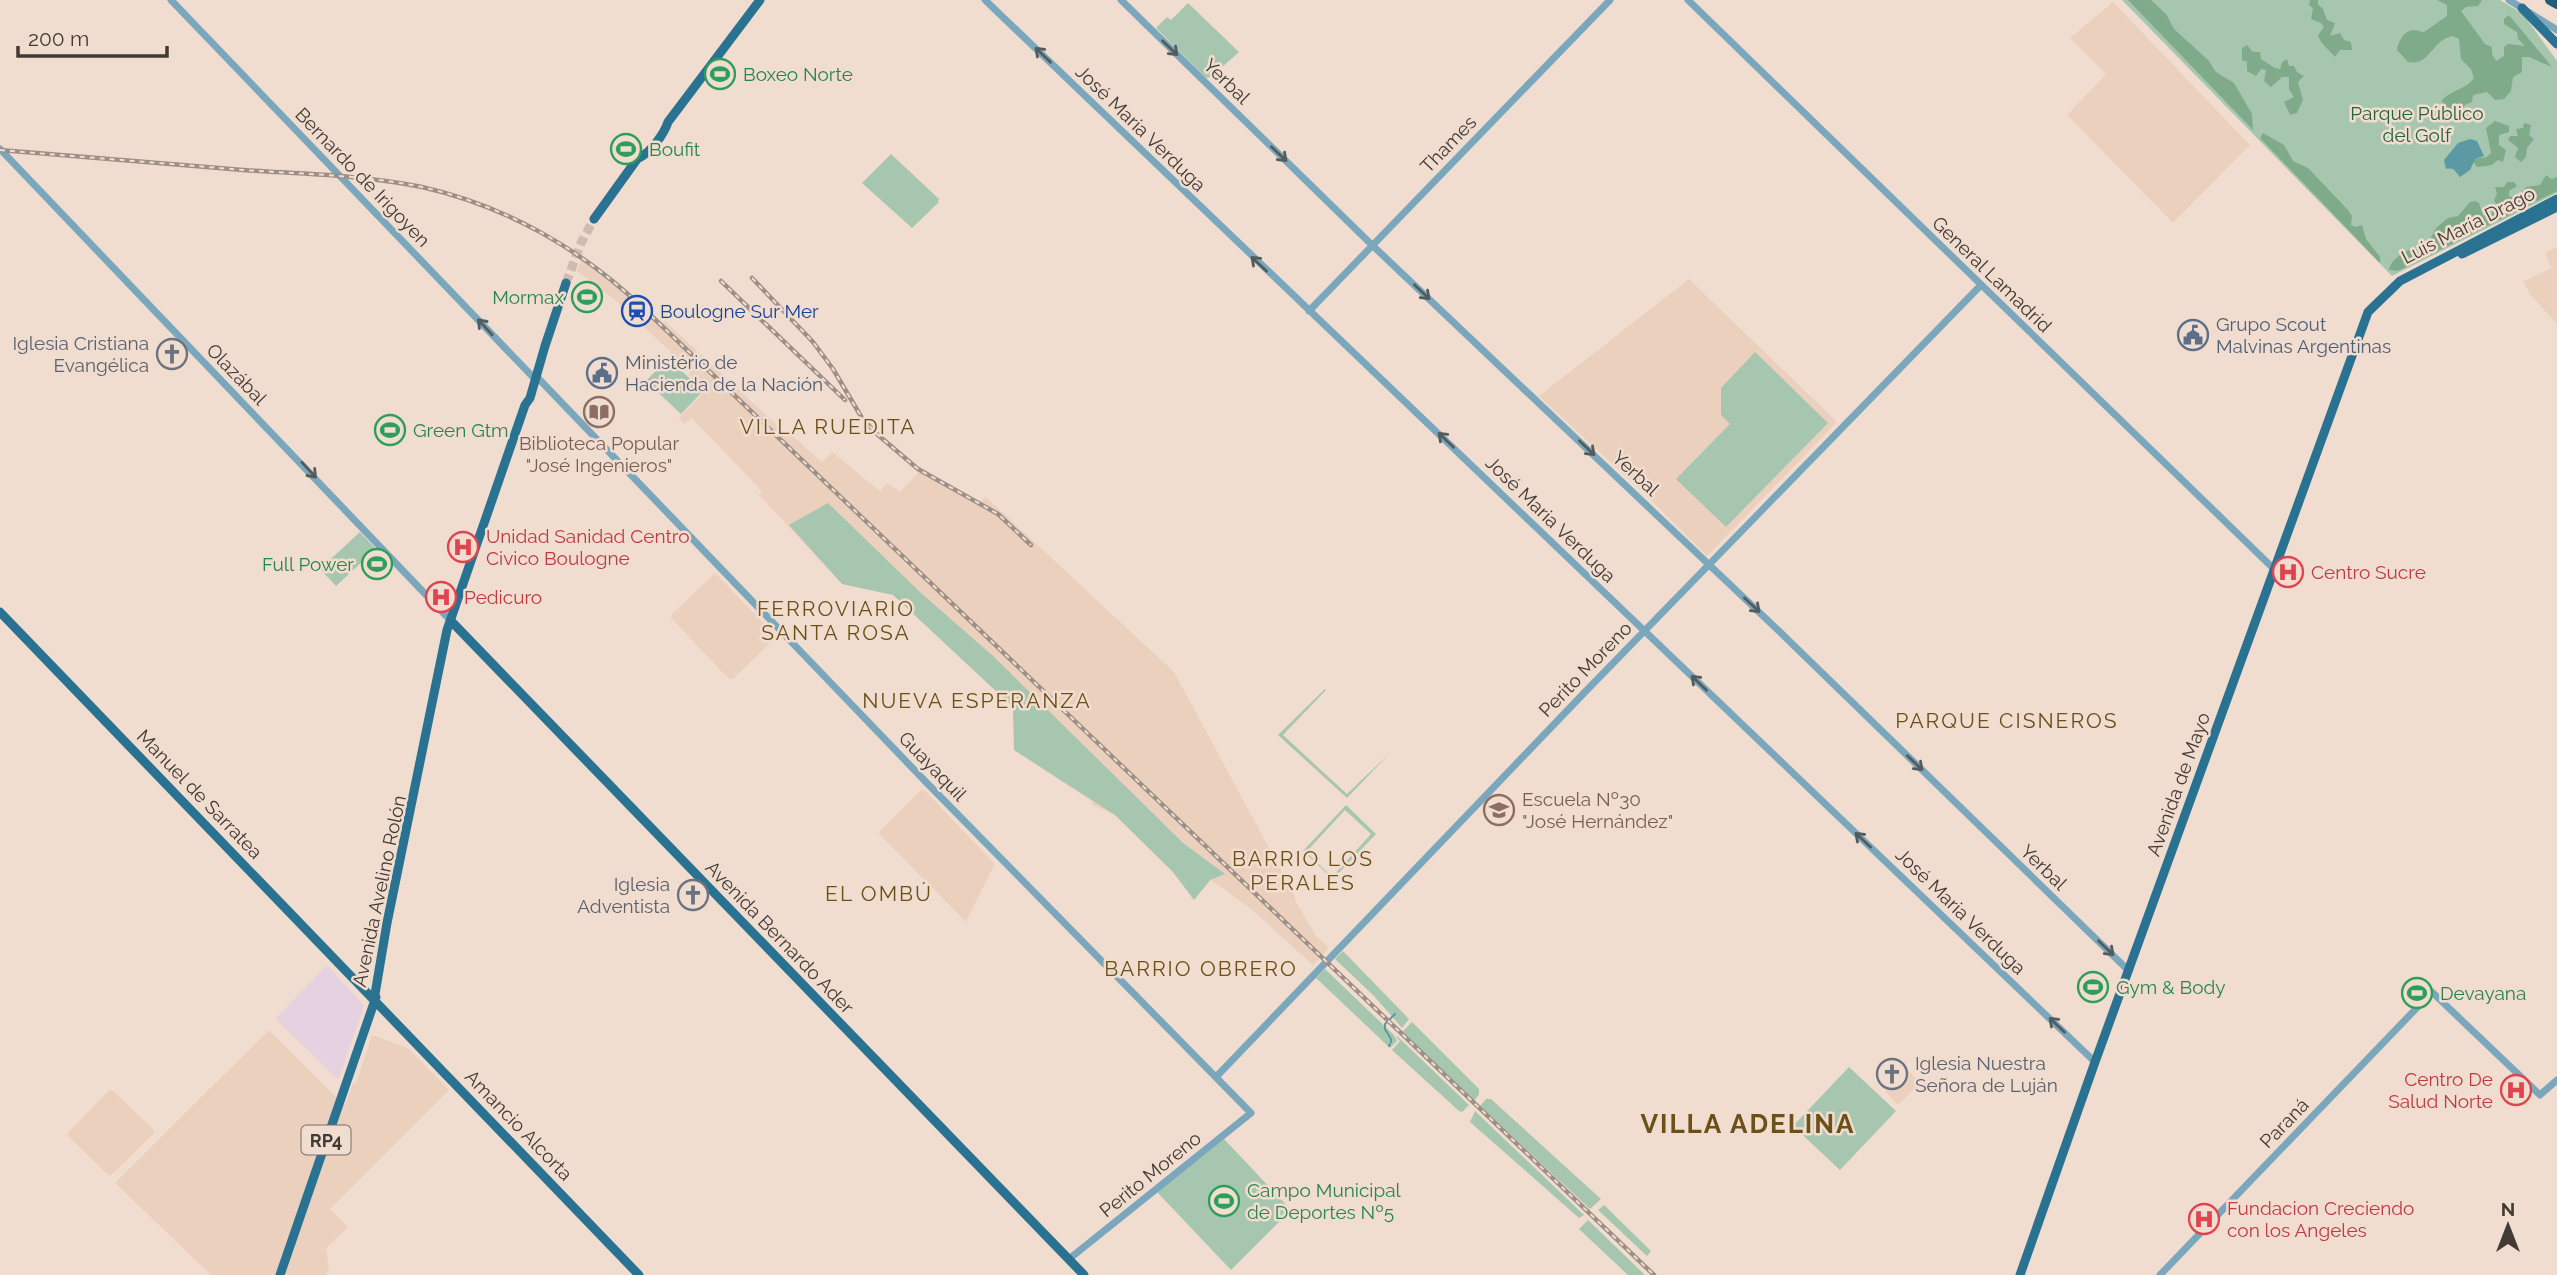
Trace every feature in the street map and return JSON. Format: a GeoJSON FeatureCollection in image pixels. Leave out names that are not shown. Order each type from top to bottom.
{"type":"FeatureCollection","features":[{"type":"Feature","properties":{"kind":"highway"},"geometry":{"type":"LineString","coordinates":[[2550,0],[2557,4]]}},
{"type":"Feature","properties":{"kind":"main road"},"geometry":{"type":"LineString","coordinates":[[594,219],[639,158],[645,155],[666,129],[668,122],[760,0]]}},
{"type":"Feature","properties":{"kind":"main road"},"geometry":{"type":"LineString","coordinates":[[2522,8],[2557,44]]}},
{"type":"Feature","properties":{"kind":"main road","name":"Luis María Drago"},"geometry":{"type":"LineString","coordinates":[[2372,306],[2400,281],[2557,199]]}},
{"type":"Feature","properties":{"kind":"main road","name":"Luis María Drago"},"geometry":{"type":"LineString","coordinates":[[2398,285],[2403,285],[2557,207]]}},
{"type":"Feature","properties":{"kind":"main road","name":"Avenida Avelino Rolón"},"geometry":{"type":"LineString","coordinates":[[373,1003],[379,992],[452,622],[525,405],[537,359],[545,346],[566,283]]}},
{"type":"Feature","properties":{"kind":"main road","name":"Avenida de Mayo"},"geometry":{"type":"LineString","coordinates":[[2020,1275],[2095,1062],[2372,306]]}},
{"type":"Feature","properties":{"kind":"main road","name":"Manuel de Sarratea"},"geometry":{"type":"LineString","coordinates":[[0,612],[373,1003]]}},
{"type":"Feature","properties":{"kind":"main road"},"geometry":{"type":"LineString","coordinates":[[0,619],[633,1275]]}},
{"type":"Feature","properties":{"kind":"main road","name":"Avenida Bernardo Ader"},"geometry":{"type":"LineString","coordinates":[[452,622],[1084,1275]]}},
{"type":"Feature","properties":{"kind":"main road","name":"RP4"},"geometry":{"type":"LineString","coordinates":[[280,1275],[373,1003]]}},
{"type":"Feature","properties":{"kind":"main road","name":"Amancio Alcorta"},"geometry":{"type":"LineString","coordinates":[[373,1003],[639,1275]]}},
{"type":"Feature","properties":{"kind":"street","name":"Bernardo de Irigoyen"},"geometry":{"type":"LineString","coordinates":[[171,0],[534,377]]}},
{"type":"Feature","properties":{"kind":"street","name":"José Maria Verduga"},"geometry":{"type":"LineString","coordinates":[[985,0],[2095,1062]]}},
{"type":"Feature","properties":{"kind":"street","name":"Yerbal"},"geometry":{"type":"LineString","coordinates":[[1121,0],[1372,245],[1709,564],[2129,971]]}},
{"type":"Feature","properties":{"kind":"street","name":"Thames"},"geometry":{"type":"LineString","coordinates":[[1309,311],[1610,0]]}},
{"type":"Feature","properties":{"kind":"street","name":"General Lamadrid"},"geometry":{"type":"LineString","coordinates":[[1688,0],[2274,570]]}},
{"type":"Feature","properties":{"kind":"street"},"geometry":{"type":"LineString","coordinates":[[2509,0],[2557,30]]}},
{"type":"Feature","properties":{"kind":"street","name":"Olazábal"},"geometry":{"type":"LineString","coordinates":[[0,149],[452,622]]}},
{"type":"Feature","properties":{"kind":"street","name":"Perito Moreno"},"geometry":{"type":"LineString","coordinates":[[1216,1077],[1981,285]]}},
{"type":"Feature","properties":{"kind":"street","name":"Guayaquil"},"geometry":{"type":"LineString","coordinates":[[534,377],[648,491],[953,810],[1251,1113]]}},
{"type":"Feature","properties":{"kind":"street","name":"Paraná"},"geometry":{"type":"LineString","coordinates":[[2160,1275],[2432,992],[2540,1095],[2557,1080]]}},
{"type":"Feature","properties":{"kind":"street","name":"Perito Moreno"},"geometry":{"type":"LineString","coordinates":[[1069,1259],[1251,1113]]}},
{"type":"Feature","properties":{"kind":"shaded area"},"geometry":{"type":"Polygon","coordinates":[[[2113,2],[2250,145],[2173,223],[2067,115],[2106,74],[2070,38],[2113,2]]]}},
{"type":"Feature","properties":{"kind":"shaded area"},"geometry":{"type":"Polygon","coordinates":[[[2557,247],[2557,324],[2530,294],[2523,281],[2552,268],[2545,253],[2557,247]]]}},
{"type":"Feature","properties":{"kind":"shaded area"},"geometry":{"type":"Polygon","coordinates":[[[583,256],[627,290],[663,323],[665,321],[784,432],[786,430],[822,462],[832,452],[880,491],[887,483],[900,492],[920,471],[980,502],[986,497],[1174,672],[1295,900],[1316,936],[1329,948],[1313,965],[1251,909],[1211,880],[1194,900],[1173,872],[1115,815],[1091,804],[1093,802],[1014,750],[1013,707],[893,595],[842,584],[759,495],[762,491],[692,418],[684,424],[679,418],[705,391],[688,374],[691,371],[615,300],[577,271],[583,256]]]}},
{"type":"Feature","properties":{"kind":"shaded area"},"geometry":{"type":"Polygon","coordinates":[[[1689,279],[1837,422],[1707,556],[1645,494],[1539,396],[1689,279]]]}},
{"type":"Feature","properties":{"kind":"shaded area"},"geometry":{"type":"Polygon","coordinates":[[[714,574],[774,634],[774,639],[733,679],[729,679],[671,618],[714,574]]]}},
{"type":"Feature","properties":{"kind":"shaded area"},"geometry":{"type":"Polygon","coordinates":[[[924,790],[993,862],[994,865],[966,922],[880,835],[879,832],[924,790]]]}},
{"type":"Feature","properties":{"kind":"shaded area","name":"Escuela Nº30 \"José Hernández\""},"geometry":{"type":"Polygon","coordinates":[[[1493,793],[1516,815],[1504,827],[1482,805],[1493,793]]]}},
{"type":"Feature","properties":{"kind":"shaded area"},"geometry":{"type":"Polygon","coordinates":[[[326,966],[364,1006],[339,1078],[277,1020],[326,966]]]}},
{"type":"Feature","properties":{"kind":"shaded area"},"geometry":{"type":"Polygon","coordinates":[[[269,1030],[345,1106],[353,1083],[356,1084],[372,1035],[408,1048],[449,1090],[330,1209],[348,1227],[326,1248],[329,1267],[326,1275],[211,1275],[115,1183],[269,1030]]]}},
{"type":"Feature","properties":{"kind":"shaded area"},"geometry":{"type":"Polygon","coordinates":[[[1907,1069],[1920,1083],[1898,1105],[1885,1091],[1907,1069]]]}},
{"type":"Feature","properties":{"kind":"shaded area"},"geometry":{"type":"Polygon","coordinates":[[[109,1090],[154,1130],[111,1175],[68,1136],[109,1090]]]}},
{"type":"Feature","properties":{"kind":"green space","name":"Parque Público del Golf"},"geometry":{"type":"Polygon","coordinates":[[[2122,0],[2500,0],[2523,14],[2557,61],[2557,193],[2392,276],[2122,0]]]}},
{"type":"Feature","properties":{"kind":"green space"},"geometry":{"type":"Polygon","coordinates":[[[2128,0],[2151,0],[2166,14],[2174,29],[2208,60],[2216,72],[2234,83],[2252,114],[2253,130],[2128,0]]]}},
{"type":"Feature","properties":{"kind":"green space"},"geometry":{"type":"Polygon","coordinates":[[[2310,0],[2318,0],[2327,20],[2335,23],[2330,36],[2340,33],[2344,40],[2351,42],[2352,50],[2340,50],[2335,57],[2323,44],[2318,35],[2324,27],[2311,19],[2313,8],[2309,5],[2310,0]]]}},
{"type":"Feature","properties":{"kind":"green space"},"geometry":{"type":"Polygon","coordinates":[[[2437,0],[2482,0],[2478,6],[2466,7],[2461,11],[2485,44],[2492,47],[2496,61],[2504,56],[2504,47],[2508,44],[2525,46],[2518,39],[2517,32],[2504,24],[2504,19],[2509,15],[2552,67],[2529,57],[2522,57],[2522,72],[2513,77],[2511,91],[2504,99],[2495,100],[2487,92],[2473,95],[2472,102],[2459,112],[2453,113],[2443,106],[2442,100],[2474,78],[2471,69],[2461,59],[2459,39],[2453,36],[2446,38],[2422,60],[2416,62],[2408,62],[2397,50],[2404,34],[2414,30],[2424,32],[2447,16],[2447,5],[2437,0]]]}},
{"type":"Feature","properties":{"kind":"green space"},"geometry":{"type":"Polygon","coordinates":[[[1188,3],[1239,52],[1211,77],[1206,78],[1156,28],[1167,17],[1171,20],[1188,3]]]}},
{"type":"Feature","properties":{"kind":"green space"},"geometry":{"type":"Polygon","coordinates":[[[2247,45],[2253,52],[2260,52],[2261,59],[2275,68],[2280,69],[2282,62],[2287,59],[2289,66],[2294,66],[2297,72],[2304,76],[2298,82],[2303,100],[2297,113],[2290,115],[2284,102],[2294,97],[2289,89],[2289,77],[2282,77],[2271,87],[2264,81],[2266,70],[2261,69],[2256,76],[2247,71],[2247,62],[2242,60],[2242,48],[2247,45]]]}},
{"type":"Feature","properties":{"kind":"green space"},"geometry":{"type":"Polygon","coordinates":[[[2495,121],[2509,126],[2509,132],[2499,135],[2499,145],[2506,150],[2503,162],[2498,160],[2492,165],[2477,167],[2473,162],[2475,159],[2487,157],[2491,153],[2486,128],[2495,121]]]}},
{"type":"Feature","properties":{"kind":"green space"},"geometry":{"type":"Polygon","coordinates":[[[2524,123],[2531,125],[2529,135],[2534,139],[2521,162],[2515,157],[2518,148],[2508,140],[2510,136],[2518,136],[2516,129],[2523,128],[2524,123]]]}},
{"type":"Feature","properties":{"kind":"green space"},"geometry":{"type":"Polygon","coordinates":[[[2263,133],[2284,145],[2293,161],[2308,168],[2348,210],[2352,216],[2351,225],[2362,225],[2366,239],[2380,257],[2380,263],[2260,138],[2263,133]]]}},
{"type":"Feature","properties":{"kind":"green space"},"geometry":{"type":"Polygon","coordinates":[[[891,154],[939,199],[912,228],[862,183],[891,154]]]}},
{"type":"Feature","properties":{"kind":"green space"},"geometry":{"type":"Polygon","coordinates":[[[2546,175],[2551,179],[2557,177],[2557,191],[2398,271],[2389,270],[2398,256],[2415,247],[2426,245],[2437,227],[2448,218],[2458,216],[2470,202],[2479,203],[2483,216],[2492,213],[2497,205],[2494,201],[2497,193],[2495,187],[2504,187],[2507,182],[2514,182],[2517,186],[2509,191],[2509,196],[2512,197],[2526,187],[2540,185],[2546,175]]]}},
{"type":"Feature","properties":{"kind":"green space"},"geometry":{"type":"Polygon","coordinates":[[[1755,352],[1828,423],[1726,527],[1676,479],[1730,424],[1721,415],[1721,388],[1755,352]]]}},
{"type":"Feature","properties":{"kind":"green space"},"geometry":{"type":"Polygon","coordinates":[[[668,358],[703,391],[681,414],[646,381],[668,358]]]}},
{"type":"Feature","properties":{"kind":"green space"},"geometry":{"type":"Polygon","coordinates":[[[828,503],[921,593],[993,656],[1183,843],[1225,874],[1210,880],[1194,900],[1173,872],[1115,815],[1014,750],[1013,707],[893,595],[842,584],[789,525],[828,503]]]}},
{"type":"Feature","properties":{"kind":"green space"},"geometry":{"type":"Polygon","coordinates":[[[360,532],[376,549],[336,586],[320,569],[360,532]]]}},
{"type":"Feature","properties":{"kind":"green space"},"geometry":{"type":"Polygon","coordinates":[[[1325,689],[1283,735],[1347,794],[1390,753],[1347,798],[1278,735],[1325,689]]]}},
{"type":"Feature","properties":{"kind":"green space"},"geometry":{"type":"Polygon","coordinates":[[[1346,805],[1376,834],[1333,879],[1303,851],[1346,805]],[[1345,810],[1306,852],[1332,877],[1371,834],[1345,810]]]}},
{"type":"Feature","properties":{"kind":"green space"},"geometry":{"type":"Polygon","coordinates":[[[1343,951],[1409,1019],[1402,1028],[1374,996],[1335,959],[1343,951]]]}},
{"type":"Feature","properties":{"kind":"green space"},"geometry":{"type":"Polygon","coordinates":[[[1325,969],[1394,1035],[1397,1041],[1390,1048],[1316,978],[1325,969]]]}},
{"type":"Feature","properties":{"kind":"green space"},"geometry":{"type":"Polygon","coordinates":[[[1412,1022],[1479,1089],[1474,1101],[1402,1032],[1412,1022]]]}},
{"type":"Feature","properties":{"kind":"green space"},"geometry":{"type":"Polygon","coordinates":[[[1397,1036],[1469,1105],[1462,1112],[1392,1050],[1400,1041],[1397,1036]]]}},
{"type":"Feature","properties":{"kind":"green space"},"geometry":{"type":"Polygon","coordinates":[[[1849,1067],[1896,1111],[1840,1170],[1793,1126],[1849,1067]]]}},
{"type":"Feature","properties":{"kind":"green space"},"geometry":{"type":"Polygon","coordinates":[[[1486,1099],[1491,1099],[1601,1199],[1590,1209],[1480,1106],[1486,1099]]]}},
{"type":"Feature","properties":{"kind":"green space"},"geometry":{"type":"Polygon","coordinates":[[[1475,1111],[1584,1215],[1579,1218],[1470,1122],[1475,1111]]]}},
{"type":"Feature","properties":{"kind":"green space","name":"Campo Municipal de Deportes Nº5"},"geometry":{"type":"Polygon","coordinates":[[[1224,1139],[1291,1210],[1231,1270],[1157,1192],[1224,1139]]]}},
{"type":"Feature","properties":{"kind":"green space"},"geometry":{"type":"Polygon","coordinates":[[[1604,1205],[1651,1251],[1647,1256],[1598,1210],[1604,1205]]]}},
{"type":"Feature","properties":{"kind":"green space"},"geometry":{"type":"Polygon","coordinates":[[[1588,1220],[1645,1275],[1628,1275],[1579,1229],[1588,1220]]]}},
{"type":"Feature","properties":{"kind":"water"},"geometry":{"type":"Polygon","coordinates":[[[2470,139],[2477,141],[2484,156],[2475,159],[2470,170],[2460,177],[2453,169],[2446,169],[2444,160],[2458,143],[2470,139]]]}},
{"type":"Feature","properties":{"kind":"waterway"},"geometry":{"type":"LineString","coordinates":[[1391,1042],[1385,1024],[1395,1014]]}},
{"type":"Feature","properties":{"kind":"tunnel"},"geometry":{"type":"LineString","coordinates":[[566,283],[581,243],[594,219]]}},
{"type":"Feature","properties":{"kind":"railway"},"geometry":{"type":"LineString","coordinates":[[0,150],[333,176],[422,187],[453,195],[512,218],[541,232],[594,266],[642,307],[1654,1275]]}},
{"type":"Feature","properties":{"kind":"railway"},"geometry":{"type":"LineString","coordinates":[[752,278],[813,342],[833,369],[862,418],[878,435],[918,469],[998,514],[1031,545]]}},
{"type":"Feature","properties":{"kind":"railway"},"geometry":{"type":"LineString","coordinates":[[721,281],[845,400]]}},
{"type":"Feature","properties":{"kind":"place","name":"Boxeo Norte"},"geometry":{"type":"Point","coordinates":[720,74]}},
{"type":"Feature","properties":{"kind":"place","name":"Boufit"},"geometry":{"type":"Point","coordinates":[626,149]}},
{"type":"Feature","properties":{"kind":"place","name":"Mormax"},"geometry":{"type":"Point","coordinates":[587,297]}},
{"type":"Feature","properties":{"kind":"place","name":"Boulogne Sur Mer"},"geometry":{"type":"Point","coordinates":[637,311]}},
{"type":"Feature","properties":{"kind":"place","name":"Grupo Scout Malvinas Argentinas"},"geometry":{"type":"Point","coordinates":[2193,335]}},
{"type":"Feature","properties":{"kind":"place","name":"Iglesia Cristiana Evangélica"},"geometry":{"type":"Point","coordinates":[172,354]}},
{"type":"Feature","properties":{"kind":"place","name":"Ministério de Hacienda de la Nación"},"geometry":{"type":"Point","coordinates":[602,373]}},
{"type":"Feature","properties":{"kind":"place","name":"Biblioteca Popular \"José Ingenieros\""},"geometry":{"type":"Point","coordinates":[599,412]}},
{"type":"Feature","properties":{"kind":"place","name":"Green Gtm"},"geometry":{"type":"Point","coordinates":[390,430]}},
{"type":"Feature","properties":{"kind":"place","name":"Unidad Sanidad Centro Civico Boulogne"},"geometry":{"type":"Point","coordinates":[463,547]}},
{"type":"Feature","properties":{"kind":"place","name":"Full Power"},"geometry":{"type":"Point","coordinates":[377,564]}},
{"type":"Feature","properties":{"kind":"place","name":"Centro Sucre"},"geometry":{"type":"Point","coordinates":[2288,572]}},
{"type":"Feature","properties":{"kind":"place","name":"Pedicuro"},"geometry":{"type":"Point","coordinates":[441,597]}},
{"type":"Feature","properties":{"kind":"place","name":"Escuela Nº30 \"José Hernández\""},"geometry":{"type":"Point","coordinates":[1499,810]}},
{"type":"Feature","properties":{"kind":"place","name":"Iglesia Adventista"},"geometry":{"type":"Point","coordinates":[693,895]}},
{"type":"Feature","properties":{"kind":"place","name":"Gym & Body"},"geometry":{"type":"Point","coordinates":[2093,987]}},
{"type":"Feature","properties":{"kind":"place","name":"Devayana"},"geometry":{"type":"Point","coordinates":[2417,993]}},
{"type":"Feature","properties":{"kind":"place","name":"Iglesia Nuestra Señora de Luján"},"geometry":{"type":"Point","coordinates":[1892,1074]}},
{"type":"Feature","properties":{"kind":"place","name":"Centro De Salud Norte"},"geometry":{"type":"Point","coordinates":[2516,1090]}},
{"type":"Feature","properties":{"kind":"place","name":"Campo Municipal de Deportes Nº5"},"geometry":{"type":"Point","coordinates":[1224,1201]}},
{"type":"Feature","properties":{"kind":"place","name":"Fundacion Creciendo con los Angeles"},"geometry":{"type":"Point","coordinates":[2204,1219]}},
{"type":"Feature","properties":{"kind":"district","name":"VILLA RUEDITA"},"geometry":{"type":"Point","coordinates":[828,426]}},
{"type":"Feature","properties":{"kind":"district","name":"FERROVIARIO SANTA ROSA"},"geometry":{"type":"Point","coordinates":[836,620]}},
{"type":"Feature","properties":{"kind":"district","name":"NUEVA ESPERANZA"},"geometry":{"type":"Point","coordinates":[977,700]}},
{"type":"Feature","properties":{"kind":"district","name":"PARQUE CISNEROS"},"geometry":{"type":"Point","coordinates":[2007,720]}},
{"type":"Feature","properties":{"kind":"district","name":"BARRIO LOS PERALES"},"geometry":{"type":"Point","coordinates":[1303,870]}},
{"type":"Feature","properties":{"kind":"district","name":"EL OMBÚ"},"geometry":{"type":"Point","coordinates":[879,893]}},
{"type":"Feature","properties":{"kind":"district","name":"BARRIO OBRERO"},"geometry":{"type":"Point","coordinates":[1201,968]}},
{"type":"Feature","properties":{"kind":"district","name":"VILLA ADELINA"},"geometry":{"type":"Point","coordinates":[1748,1124]}}]}
